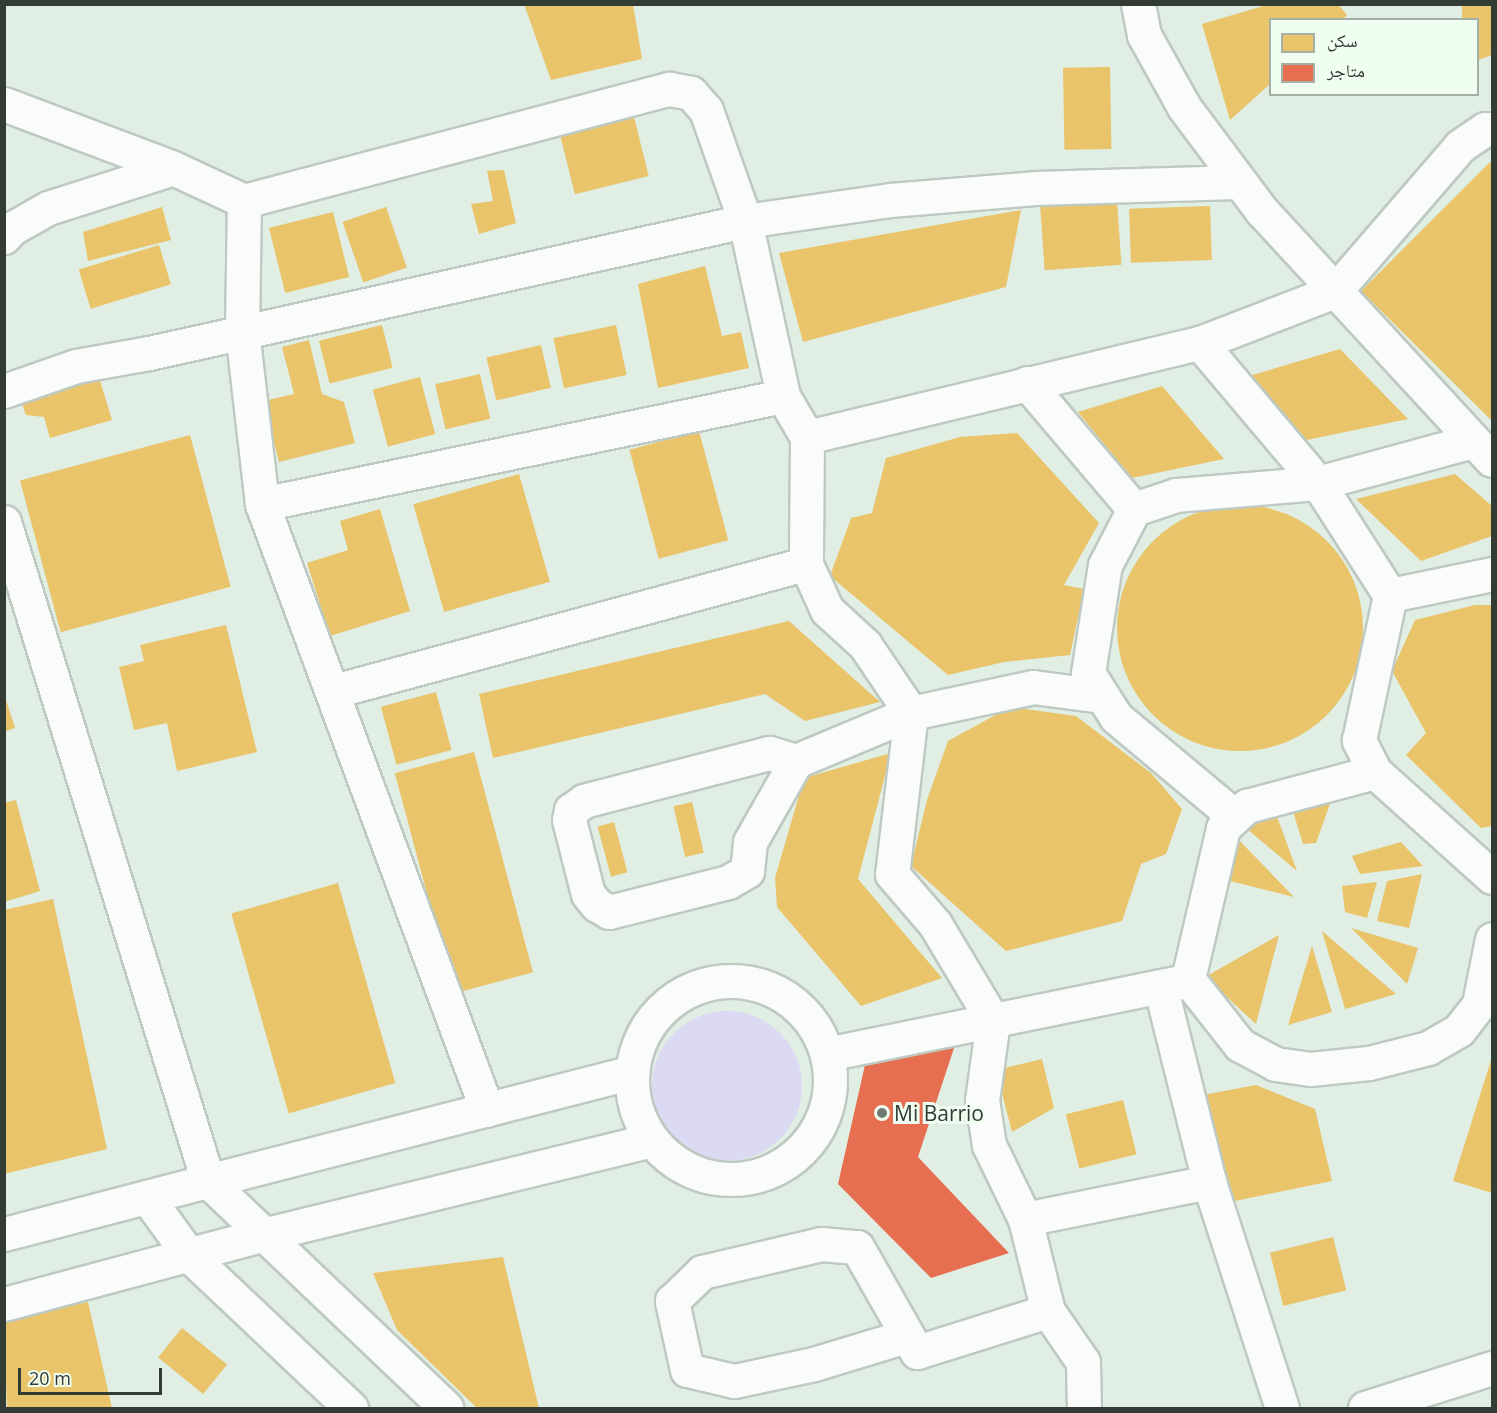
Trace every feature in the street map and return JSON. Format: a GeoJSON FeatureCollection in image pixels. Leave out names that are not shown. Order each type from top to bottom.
{"type":"FeatureCollection","features":[{"type":"Feature","properties":{"kind":"street"},"geometry":{"type":"LineString","coordinates":[[1138,4],[1144,35],[1184,107],[1240,182],[1335,291],[1483,450]]}},
{"type":"Feature","properties":{"kind":"street"},"geometry":{"type":"LineString","coordinates":[[4,104],[174,168],[244,201],[669,89],[691,93],[706,110],[745,221],[783,396],[807,437],[806,564],[827,610],[865,645],[911,713],[892,874],[935,924],[993,1021],[982,1100],[989,1145],[1025,1219],[1048,1311],[1083,1362],[1084,1408]]}},
{"type":"Feature","properties":{"kind":"street"},"geometry":{"type":"LineString","coordinates":[[807,437],[1200,343],[1335,291],[1460,146],[1485,129],[1492,129]]}},
{"type":"Feature","properties":{"kind":"street"},"geometry":{"type":"LineString","coordinates":[[4,237],[11,229],[48,208],[174,168]]}},
{"type":"Feature","properties":{"kind":"street"},"geometry":{"type":"LineString","coordinates":[[4,391],[76,366],[745,221],[912,198],[1035,188],[1240,182]]}},
{"type":"Feature","properties":{"kind":"street"},"geometry":{"type":"LineString","coordinates":[[244,201],[242,331],[262,504],[334,691],[487,1110]]}},
{"type":"Feature","properties":{"kind":"street"},"geometry":{"type":"LineString","coordinates":[[1200,343],[1318,483],[1390,595],[1359,740],[1375,772],[1492,877]]}},
{"type":"Feature","properties":{"kind":"street"},"geometry":{"type":"LineString","coordinates":[[1027,383],[1134,509]]}},
{"type":"Feature","properties":{"kind":"street"},"geometry":{"type":"LineString","coordinates":[[262,504],[783,396]]}},
{"type":"Feature","properties":{"kind":"street"},"geometry":{"type":"LineString","coordinates":[[1233,815],[1116,717],[1088,673],[1105,565],[1134,509],[1176,495],[1318,483],[1483,450]]}},
{"type":"Feature","properties":{"kind":"street"},"geometry":{"type":"LineString","coordinates":[[4,522],[208,1181],[446,1408]]}},
{"type":"Feature","properties":{"kind":"street"},"geometry":{"type":"LineString","coordinates":[[334,691],[806,564]]}},
{"type":"Feature","properties":{"kind":"street"},"geometry":{"type":"LineString","coordinates":[[1390,595],[1492,574]]}},
{"type":"Feature","properties":{"kind":"street"},"geometry":{"type":"LineString","coordinates":[[796,761],[769,753],[584,801],[571,810],[569,820],[588,894],[597,905],[609,912],[728,882],[747,871],[750,842],[796,761],[911,713],[1033,687],[1101,696]]}},
{"type":"Feature","properties":{"kind":"street"},"geometry":{"type":"LineString","coordinates":[[1282,1408],[1209,1182],[1175,984],[1223,828],[1233,815],[1247,806],[1375,772]]}},
{"type":"Feature","properties":{"kind":"street"},"geometry":{"type":"LineString","coordinates":[[1175,984],[1240,1046],[1275,1064],[1310,1069],[1369,1063],[1428,1048],[1459,1030],[1479,1004],[1492,939]]}},
{"type":"Feature","properties":{"kind":"street"},"geometry":{"type":"LineString","coordinates":[[738,981],[758,986],[794,1002],[815,1025],[827,1053],[831,1083],[825,1114],[811,1141],[788,1161],[761,1175],[731,1180],[701,1174],[673,1161],[651,1140],[636,1108],[632,1072],[639,1043],[655,1017],[678,997],[707,984],[738,981]]}},
{"type":"Feature","properties":{"kind":"street"},"geometry":{"type":"LineString","coordinates":[[827,1053],[1175,984]]}},
{"type":"Feature","properties":{"kind":"street"},"geometry":{"type":"LineString","coordinates":[[4,1234],[632,1072]]}},
{"type":"Feature","properties":{"kind":"street"},"geometry":{"type":"LineString","coordinates":[[4,1304],[262,1234],[651,1140]]}},
{"type":"Feature","properties":{"kind":"street"},"geometry":{"type":"LineString","coordinates":[[1025,1219],[1209,1182]]}},
{"type":"Feature","properties":{"kind":"street"},"geometry":{"type":"LineString","coordinates":[[147,1197],[189,1255],[351,1408]]}},
{"type":"Feature","properties":{"kind":"street"},"geometry":{"type":"LineString","coordinates":[[906,1336],[814,1364],[734,1381],[687,1370],[672,1301],[702,1272],[821,1244],[856,1247],[916,1352],[1048,1311]]}},
{"type":"Feature","properties":{"kind":"street"},"geometry":{"type":"LineString","coordinates":[[1365,1408],[1492,1368]]}},
{"type":"Feature","properties":{"kind":"shaded area"},"geometry":{"type":"Polygon","coordinates":[[[727,1011],[756,1017],[780,1033],[796,1057],[802,1086],[796,1115],[780,1139],[756,1155],[727,1161],[698,1155],[674,1139],[658,1115],[652,1086],[658,1057],[674,1033],[698,1017],[727,1011]]]}},
{"type":"Feature","properties":{"kind":"building: سكن"},"geometry":{"type":"Polygon","coordinates":[[[524,4],[633,4],[642,59],[551,80],[524,4]]]}},
{"type":"Feature","properties":{"kind":"building: سكن"},"geometry":{"type":"Polygon","coordinates":[[[1270,4],[1338,4],[1347,15],[1344,18],[1269,18],[1269,85],[1230,120],[1202,24],[1270,4]]]}},
{"type":"Feature","properties":{"kind":"building: سكن"},"geometry":{"type":"Polygon","coordinates":[[[1462,4],[1492,4],[1492,55],[1479,60],[1479,18],[1462,18],[1462,4]]]}},
{"type":"Feature","properties":{"kind":"building: سكن"},"geometry":{"type":"Polygon","coordinates":[[[1110,67],[1111,149],[1064,150],[1063,68],[1110,67]]]}},
{"type":"Feature","properties":{"kind":"building: سكن"},"geometry":{"type":"Polygon","coordinates":[[[632,109],[649,176],[575,194],[558,127],[632,109]]]}},
{"type":"Feature","properties":{"kind":"building: سكن"},"geometry":{"type":"Polygon","coordinates":[[[1490,162],[1492,164],[1492,421],[1361,291],[1490,162]]]}},
{"type":"Feature","properties":{"kind":"building: سكن"},"geometry":{"type":"Polygon","coordinates":[[[504,170],[516,223],[479,234],[471,204],[493,201],[487,171],[504,170]]]}},
{"type":"Feature","properties":{"kind":"building: سكن"},"geometry":{"type":"Polygon","coordinates":[[[1117,201],[1121,265],[1045,270],[1040,206],[1117,201]]]}},
{"type":"Feature","properties":{"kind":"building: سكن"},"geometry":{"type":"Polygon","coordinates":[[[1210,206],[1212,260],[1131,263],[1129,209],[1210,206]]]}},
{"type":"Feature","properties":{"kind":"building: سكن"},"geometry":{"type":"Polygon","coordinates":[[[162,207],[171,240],[88,261],[83,232],[162,207]]]}},
{"type":"Feature","properties":{"kind":"building: سكن"},"geometry":{"type":"Polygon","coordinates":[[[386,207],[407,268],[363,282],[343,222],[386,207]]]}},
{"type":"Feature","properties":{"kind":"building: سكن"},"geometry":{"type":"Polygon","coordinates":[[[1021,210],[1006,287],[803,342],[779,253],[1021,210]]]}},
{"type":"Feature","properties":{"kind":"building: سكن"},"geometry":{"type":"Polygon","coordinates":[[[333,212],[349,277],[285,293],[269,228],[333,212]]]}},
{"type":"Feature","properties":{"kind":"building: سكن"},"geometry":{"type":"Polygon","coordinates":[[[159,245],[171,284],[91,309],[79,270],[159,245]]]}},
{"type":"Feature","properties":{"kind":"building: سكن"},"geometry":{"type":"Polygon","coordinates":[[[705,266],[722,336],[741,332],[749,368],[658,388],[638,284],[705,266]]]}},
{"type":"Feature","properties":{"kind":"building: سكن"},"geometry":{"type":"Polygon","coordinates":[[[382,325],[393,368],[330,383],[319,341],[382,325]]]}},
{"type":"Feature","properties":{"kind":"building: سكن"},"geometry":{"type":"Polygon","coordinates":[[[616,325],[627,375],[564,388],[553,338],[616,325]]]}},
{"type":"Feature","properties":{"kind":"building: سكن"},"geometry":{"type":"Polygon","coordinates":[[[309,340],[322,394],[344,402],[355,443],[279,462],[264,401],[294,394],[282,347],[309,340]]]}},
{"type":"Feature","properties":{"kind":"building: سكن"},"geometry":{"type":"Polygon","coordinates":[[[541,345],[551,388],[496,400],[486,358],[541,345]]]}},
{"type":"Feature","properties":{"kind":"building: سكن"},"geometry":{"type":"Polygon","coordinates":[[[1340,349],[1408,419],[1302,441],[1246,377],[1340,349]]]}},
{"type":"Feature","properties":{"kind":"building: سكن"},"geometry":{"type":"Polygon","coordinates":[[[98,374],[112,420],[50,438],[44,417],[26,415],[20,398],[98,374]]]}},
{"type":"Feature","properties":{"kind":"building: سكن"},"geometry":{"type":"Polygon","coordinates":[[[480,374],[490,419],[446,429],[435,384],[480,374]]]}},
{"type":"Feature","properties":{"kind":"building: سكن"},"geometry":{"type":"Polygon","coordinates":[[[420,377],[435,434],[388,447],[373,390],[420,377]]]}},
{"type":"Feature","properties":{"kind":"building: سكن"},"geometry":{"type":"Polygon","coordinates":[[[1162,386],[1224,459],[1132,478],[1078,412],[1162,386]]]}},
{"type":"Feature","properties":{"kind":"building: سكن"},"geometry":{"type":"Polygon","coordinates":[[[699,431],[728,540],[659,559],[629,450],[699,431]]]}},
{"type":"Feature","properties":{"kind":"building: سكن"},"geometry":{"type":"Polygon","coordinates":[[[1017,433],[1099,523],[1064,585],[1084,589],[1070,655],[1004,662],[948,675],[830,576],[851,518],[872,513],[886,458],[960,437],[1017,433]]]}},
{"type":"Feature","properties":{"kind":"building: سكن"},"geometry":{"type":"Polygon","coordinates":[[[190,435],[231,587],[61,632],[20,481],[190,435]]]}},
{"type":"Feature","properties":{"kind":"building: سكن"},"geometry":{"type":"Polygon","coordinates":[[[519,474],[550,582],[444,612],[413,504],[519,474]]]}},
{"type":"Feature","properties":{"kind":"building: سكن"},"geometry":{"type":"Polygon","coordinates":[[[1455,474],[1492,506],[1492,536],[1421,561],[1356,499],[1455,474]]]}},
{"type":"Feature","properties":{"kind":"building: سكن"},"geometry":{"type":"Polygon","coordinates":[[[1240,505],[1276,510],[1308,526],[1327,541],[1342,560],[1358,592],[1363,628],[1358,664],[1342,696],[1327,715],[1308,730],[1276,746],[1240,751],[1204,746],[1172,730],[1153,715],[1138,696],[1122,664],[1117,628],[1122,592],[1138,560],[1153,541],[1172,526],[1204,510],[1240,505]]]}},
{"type":"Feature","properties":{"kind":"building: سكن"},"geometry":{"type":"Polygon","coordinates":[[[380,509],[410,611],[330,636],[307,563],[348,550],[340,521],[380,509]]]}},
{"type":"Feature","properties":{"kind":"building: سكن"},"geometry":{"type":"Polygon","coordinates":[[[1475,605],[1492,605],[1492,826],[1481,828],[1406,755],[1426,733],[1392,671],[1415,620],[1475,605]]]}},
{"type":"Feature","properties":{"kind":"building: سكن"},"geometry":{"type":"Polygon","coordinates":[[[789,621],[880,702],[805,721],[765,694],[493,758],[479,694],[789,621]]]}},
{"type":"Feature","properties":{"kind":"building: سكن"},"geometry":{"type":"Polygon","coordinates":[[[226,625],[257,752],[177,771],[167,723],[134,730],[119,667],[144,661],[140,645],[226,625]]]}},
{"type":"Feature","properties":{"kind":"building: سكن"},"geometry":{"type":"Polygon","coordinates":[[[436,692],[452,750],[396,765],[381,707],[436,692]]]}},
{"type":"Feature","properties":{"kind":"building: سكن"},"geometry":{"type":"Polygon","coordinates":[[[4,694],[15,728],[4,732],[4,694]]]}},
{"type":"Feature","properties":{"kind":"building: سكن"},"geometry":{"type":"Polygon","coordinates":[[[1010,707],[1076,716],[1151,773],[1182,809],[1166,854],[1141,864],[1122,921],[1006,951],[911,866],[927,800],[948,741],[1010,707]]]}},
{"type":"Feature","properties":{"kind":"building: سكن"},"geometry":{"type":"Polygon","coordinates":[[[474,752],[533,972],[454,993],[395,773],[474,752]]]}},
{"type":"Feature","properties":{"kind":"building: سكن"},"geometry":{"type":"Polygon","coordinates":[[[891,753],[858,879],[942,978],[861,1006],[777,907],[775,878],[804,778],[891,753]]]}},
{"type":"Feature","properties":{"kind":"building: سكن"},"geometry":{"type":"Polygon","coordinates":[[[1334,793],[1316,843],[1303,844],[1291,805],[1334,793]]]}},
{"type":"Feature","properties":{"kind":"building: سكن"},"geometry":{"type":"Polygon","coordinates":[[[16,800],[40,891],[4,902],[4,803],[16,800]]]}},
{"type":"Feature","properties":{"kind":"building: سكن"},"geometry":{"type":"Polygon","coordinates":[[[692,802],[704,853],[685,857],[673,806],[692,802]]]}},
{"type":"Feature","properties":{"kind":"building: سكن"},"geometry":{"type":"Polygon","coordinates":[[[1275,811],[1297,871],[1241,824],[1275,811]]]}},
{"type":"Feature","properties":{"kind":"building: سكن"},"geometry":{"type":"Polygon","coordinates":[[[614,822],[627,872],[611,877],[598,826],[614,822]]]}},
{"type":"Feature","properties":{"kind":"building: سكن"},"geometry":{"type":"Polygon","coordinates":[[[1234,835],[1294,897],[1226,880],[1234,835]]]}},
{"type":"Feature","properties":{"kind":"building: سكن"},"geometry":{"type":"Polygon","coordinates":[[[1401,842],[1423,866],[1360,874],[1352,856],[1401,842]]]}},
{"type":"Feature","properties":{"kind":"building: سكن"},"geometry":{"type":"Polygon","coordinates":[[[1422,874],[1409,928],[1377,921],[1387,881],[1422,874]]]}},
{"type":"Feature","properties":{"kind":"building: سكن"},"geometry":{"type":"Polygon","coordinates":[[[1377,882],[1367,918],[1345,912],[1342,886],[1377,882]]]}},
{"type":"Feature","properties":{"kind":"building: سكن"},"geometry":{"type":"Polygon","coordinates":[[[338,883],[395,1083],[289,1114],[231,914],[338,883]]]}},
{"type":"Feature","properties":{"kind":"building: سكن"},"geometry":{"type":"Polygon","coordinates":[[[53,899],[107,1149],[4,1174],[4,910],[53,899]]]}},
{"type":"Feature","properties":{"kind":"building: سكن"},"geometry":{"type":"Polygon","coordinates":[[[1351,928],[1418,948],[1407,984],[1351,928]]]}},
{"type":"Feature","properties":{"kind":"building: سكن"},"geometry":{"type":"Polygon","coordinates":[[[1322,931],[1396,994],[1345,1009],[1322,931]]]}},
{"type":"Feature","properties":{"kind":"building: سكن"},"geometry":{"type":"Polygon","coordinates":[[[1279,935],[1256,1024],[1205,977],[1279,935]]]}},
{"type":"Feature","properties":{"kind":"building: سكن"},"geometry":{"type":"Polygon","coordinates":[[[1312,946],[1332,1012],[1288,1025],[1312,946]]]}},
{"type":"Feature","properties":{"kind":"building: سكن"},"geometry":{"type":"Polygon","coordinates":[[[1492,1057],[1492,1193],[1453,1181],[1492,1057]]]}},
{"type":"Feature","properties":{"kind":"building: سكن"},"geometry":{"type":"Polygon","coordinates":[[[1042,1059],[1054,1108],[1012,1132],[996,1070],[1042,1059]]]}},
{"type":"Feature","properties":{"kind":"building: سكن"},"geometry":{"type":"Polygon","coordinates":[[[1256,1085],[1315,1109],[1332,1181],[1235,1201],[1203,1095],[1256,1085]]]}},
{"type":"Feature","properties":{"kind":"building: سكن"},"geometry":{"type":"Polygon","coordinates":[[[1123,1100],[1137,1154],[1079,1169],[1066,1114],[1123,1100]]]}},
{"type":"Feature","properties":{"kind":"building: سكن"},"geometry":{"type":"Polygon","coordinates":[[[1333,1237],[1346,1290],[1283,1306],[1270,1253],[1333,1237]]]}},
{"type":"Feature","properties":{"kind":"building: سكن"},"geometry":{"type":"Polygon","coordinates":[[[503,1257],[539,1408],[477,1408],[397,1330],[373,1273],[503,1257]]]}},
{"type":"Feature","properties":{"kind":"building: سكن"},"geometry":{"type":"Polygon","coordinates":[[[88,1302],[112,1408],[7,1408],[4,1321],[88,1302]]]}},
{"type":"Feature","properties":{"kind":"building: سكن"},"geometry":{"type":"Polygon","coordinates":[[[182,1328],[227,1365],[203,1394],[158,1358],[182,1328]]]}},
{"type":"Feature","properties":{"kind":"building: متاجر"},"geometry":{"type":"Polygon","coordinates":[[[956,1042],[918,1157],[1009,1253],[931,1278],[838,1184],[867,1056],[956,1042]]]}},
{"type":"Feature","properties":{"kind":"place","name":"Mi Barrio"},"geometry":{"type":"Point","coordinates":[882,1113]}}]}
